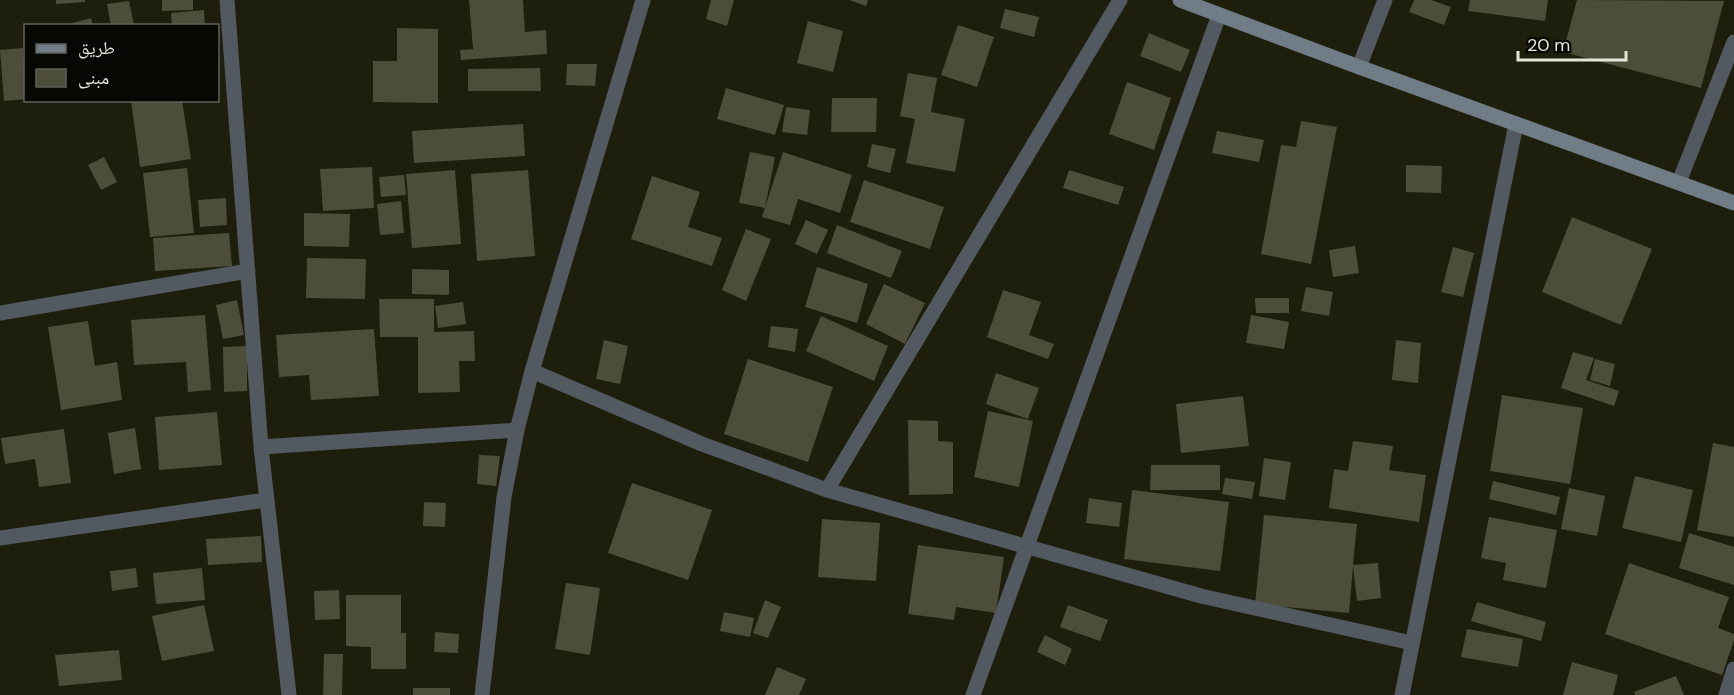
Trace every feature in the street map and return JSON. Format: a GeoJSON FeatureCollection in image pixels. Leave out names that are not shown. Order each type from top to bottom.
{"type":"FeatureCollection","features":[{"type":"Feature","properties":{"kind":"street"},"geometry":{"type":"LineString","coordinates":[[227,0],[261,447],[289,695]]}},
{"type":"Feature","properties":{"kind":"street"},"geometry":{"type":"LineString","coordinates":[[482,695],[504,497],[517,430],[532,371],[643,0]]}},
{"type":"Feature","properties":{"kind":"street"},"geometry":{"type":"LineString","coordinates":[[826,490],[1120,0]]}},
{"type":"Feature","properties":{"kind":"street"},"geometry":{"type":"LineString","coordinates":[[1180,0],[1734,203]]}},
{"type":"Feature","properties":{"kind":"street"},"geometry":{"type":"LineString","coordinates":[[1359,67],[1384,0]]}},
{"type":"Feature","properties":{"kind":"street"},"geometry":{"type":"LineString","coordinates":[[973,695],[1219,15]]}},
{"type":"Feature","properties":{"kind":"street"},"geometry":{"type":"LineString","coordinates":[[1679,182],[1734,42]]}},
{"type":"Feature","properties":{"kind":"street"},"geometry":{"type":"LineString","coordinates":[[1402,695],[1516,124]]}},
{"type":"Feature","properties":{"kind":"street"},"geometry":{"type":"LineString","coordinates":[[0,313],[248,271]]}},
{"type":"Feature","properties":{"kind":"street"},"geometry":{"type":"LineString","coordinates":[[532,371],[702,444],[826,490],[1201,596],[1412,643]]}},
{"type":"Feature","properties":{"kind":"street"},"geometry":{"type":"LineString","coordinates":[[261,447],[517,430]]}},
{"type":"Feature","properties":{"kind":"street"},"geometry":{"type":"LineString","coordinates":[[0,538],[266,500]]}},
{"type":"Feature","properties":{"kind":"street"},"geometry":{"type":"LineString","coordinates":[[1726,695],[1734,669]]}},
{"type":"Feature","properties":{"kind":"building"},"geometry":{"type":"Polygon","coordinates":[[[56,0],[85,0],[85,2],[56,4],[56,0]]]}},
{"type":"Feature","properties":{"kind":"building"},"geometry":{"type":"Polygon","coordinates":[[[162,0],[193,0],[193,10],[162,11],[162,0]]]}},
{"type":"Feature","properties":{"kind":"building"},"geometry":{"type":"Polygon","coordinates":[[[469,0],[523,0],[525,32],[546,30],[547,54],[461,60],[460,50],[473,49],[469,0]]]}},
{"type":"Feature","properties":{"kind":"building"},"geometry":{"type":"Polygon","coordinates":[[[711,0],[734,0],[727,26],[706,19],[711,0]]]}},
{"type":"Feature","properties":{"kind":"building"},"geometry":{"type":"Polygon","coordinates":[[[849,0],[868,0],[866,6],[849,0]]]}},
{"type":"Feature","properties":{"kind":"building"},"geometry":{"type":"Polygon","coordinates":[[[1414,0],[1431,0],[1451,7],[1444,25],[1409,12],[1414,0]]]}},
{"type":"Feature","properties":{"kind":"building"},"geometry":{"type":"Polygon","coordinates":[[[1470,0],[1548,0],[1545,21],[1468,11],[1470,0]]]}},
{"type":"Feature","properties":{"kind":"building"},"geometry":{"type":"Polygon","coordinates":[[[1577,0],[1724,1],[1701,88],[1563,52],[1577,0]]]}},
{"type":"Feature","properties":{"kind":"building"},"geometry":{"type":"Polygon","coordinates":[[[129,1],[134,24],[111,24],[107,4],[129,1]]]}},
{"type":"Feature","properties":{"kind":"building"},"geometry":{"type":"Polygon","coordinates":[[[1005,9],[1039,17],[1034,37],[1000,28],[1005,9]]]}},
{"type":"Feature","properties":{"kind":"building"},"geometry":{"type":"Polygon","coordinates":[[[204,10],[205,24],[172,24],[171,13],[204,10]]]}},
{"type":"Feature","properties":{"kind":"building"},"geometry":{"type":"Polygon","coordinates":[[[91,18],[92,24],[69,24],[91,18]]]}},
{"type":"Feature","properties":{"kind":"building"},"geometry":{"type":"Polygon","coordinates":[[[808,21],[843,31],[833,72],[797,63],[808,21]]]}},
{"type":"Feature","properties":{"kind":"building"},"geometry":{"type":"Polygon","coordinates":[[[958,25],[994,37],[977,87],[941,75],[958,25]]]}},
{"type":"Feature","properties":{"kind":"building"},"geometry":{"type":"Polygon","coordinates":[[[397,28],[438,29],[438,103],[373,102],[373,61],[397,61],[397,28]]]}},
{"type":"Feature","properties":{"kind":"building"},"geometry":{"type":"Polygon","coordinates":[[[1149,33],[1190,50],[1181,72],[1140,56],[1149,33]]]}},
{"type":"Feature","properties":{"kind":"building"},"geometry":{"type":"Polygon","coordinates":[[[23,48],[24,99],[4,101],[0,50],[23,48]]]}},
{"type":"Feature","properties":{"kind":"building"},"geometry":{"type":"Polygon","coordinates":[[[567,64],[597,64],[595,86],[566,85],[567,64]]]}},
{"type":"Feature","properties":{"kind":"building"},"geometry":{"type":"Polygon","coordinates":[[[540,68],[541,91],[468,91],[468,69],[540,68]]]}},
{"type":"Feature","properties":{"kind":"building"},"geometry":{"type":"Polygon","coordinates":[[[908,73],[937,78],[931,112],[965,119],[955,172],[906,163],[915,119],[900,116],[908,73]]]}},
{"type":"Feature","properties":{"kind":"building"},"geometry":{"type":"Polygon","coordinates":[[[1127,82],[1171,98],[1154,150],[1109,134],[1127,82]]]}},
{"type":"Feature","properties":{"kind":"building"},"geometry":{"type":"Polygon","coordinates":[[[726,88],[784,105],[775,135],[717,119],[726,88]]]}},
{"type":"Feature","properties":{"kind":"building"},"geometry":{"type":"Polygon","coordinates":[[[832,98],[877,98],[876,132],[831,132],[832,98]]]}},
{"type":"Feature","properties":{"kind":"building"},"geometry":{"type":"Polygon","coordinates":[[[131,102],[182,102],[191,159],[140,167],[131,102]]]}},
{"type":"Feature","properties":{"kind":"building"},"geometry":{"type":"Polygon","coordinates":[[[786,107],[810,110],[807,135],[782,132],[786,107]]]}},
{"type":"Feature","properties":{"kind":"building"},"geometry":{"type":"Polygon","coordinates":[[[1301,121],[1337,127],[1311,264],[1261,254],[1281,145],[1296,147],[1301,121]]]}},
{"type":"Feature","properties":{"kind":"building"},"geometry":{"type":"Polygon","coordinates":[[[523,124],[525,156],[414,163],[412,131],[523,124]]]}},
{"type":"Feature","properties":{"kind":"building"},"geometry":{"type":"Polygon","coordinates":[[[1217,131],[1264,140],[1259,162],[1212,153],[1217,131]]]}},
{"type":"Feature","properties":{"kind":"building"},"geometry":{"type":"Polygon","coordinates":[[[872,144],[896,149],[890,173],[867,167],[872,144]]]}},
{"type":"Feature","properties":{"kind":"building"},"geometry":{"type":"Polygon","coordinates":[[[750,152],[775,157],[765,208],[739,203],[750,152]]]}},
{"type":"Feature","properties":{"kind":"building"},"geometry":{"type":"Polygon","coordinates":[[[783,152],[852,175],[840,213],[798,199],[790,225],[762,217],[783,152]]]}},
{"type":"Feature","properties":{"kind":"building"},"geometry":{"type":"Polygon","coordinates":[[[104,157],[117,182],[101,190],[88,165],[104,157]]]}},
{"type":"Feature","properties":{"kind":"building"},"geometry":{"type":"Polygon","coordinates":[[[1406,165],[1442,166],[1441,193],[1406,192],[1406,165]]]}},
{"type":"Feature","properties":{"kind":"building"},"geometry":{"type":"Polygon","coordinates":[[[372,167],[374,208],[323,211],[320,169],[372,167]]]}},
{"type":"Feature","properties":{"kind":"building"},"geometry":{"type":"Polygon","coordinates":[[[187,168],[194,233],[150,237],[143,173],[187,168]]]}},
{"type":"Feature","properties":{"kind":"building"},"geometry":{"type":"Polygon","coordinates":[[[455,170],[461,244],[412,248],[406,174],[455,170]]]}},
{"type":"Feature","properties":{"kind":"building"},"geometry":{"type":"Polygon","coordinates":[[[528,170],[535,256],[477,261],[471,174],[528,170]]]}},
{"type":"Feature","properties":{"kind":"building"},"geometry":{"type":"Polygon","coordinates":[[[1069,170],[1124,187],[1118,205],[1063,188],[1069,170]]]}},
{"type":"Feature","properties":{"kind":"building"},"geometry":{"type":"Polygon","coordinates":[[[404,175],[406,195],[381,197],[379,177],[404,175]]]}},
{"type":"Feature","properties":{"kind":"building"},"geometry":{"type":"Polygon","coordinates":[[[652,176],[700,192],[688,227],[722,238],[712,266],[631,239],[652,176]]]}},
{"type":"Feature","properties":{"kind":"building"},"geometry":{"type":"Polygon","coordinates":[[[864,180],[944,207],[930,249],[850,222],[864,180]]]}},
{"type":"Feature","properties":{"kind":"building"},"geometry":{"type":"Polygon","coordinates":[[[226,198],[227,225],[200,227],[198,200],[226,198]]]}},
{"type":"Feature","properties":{"kind":"building"},"geometry":{"type":"Polygon","coordinates":[[[401,201],[404,233],[380,235],[377,204],[401,201]]]}},
{"type":"Feature","properties":{"kind":"building"},"geometry":{"type":"Polygon","coordinates":[[[304,213],[350,214],[349,247],[304,246],[304,213]]]}},
{"type":"Feature","properties":{"kind":"building"},"geometry":{"type":"Polygon","coordinates":[[[1572,217],[1652,249],[1621,325],[1542,292],[1572,217]]]}},
{"type":"Feature","properties":{"kind":"building"},"geometry":{"type":"Polygon","coordinates":[[[806,220],[828,230],[817,254],[795,244],[806,220]]]}},
{"type":"Feature","properties":{"kind":"building"},"geometry":{"type":"Polygon","coordinates":[[[837,225],[902,251],[891,278],[827,253],[837,225]]]}},
{"type":"Feature","properties":{"kind":"building"},"geometry":{"type":"Polygon","coordinates":[[[746,229],[771,239],[746,301],[722,290],[746,229]]]}},
{"type":"Feature","properties":{"kind":"building"},"geometry":{"type":"Polygon","coordinates":[[[229,233],[232,266],[155,271],[153,238],[229,233]]]}},
{"type":"Feature","properties":{"kind":"building"},"geometry":{"type":"Polygon","coordinates":[[[1355,246],[1359,273],[1333,277],[1329,250],[1355,246]]]}},
{"type":"Feature","properties":{"kind":"building"},"geometry":{"type":"Polygon","coordinates":[[[1453,247],[1474,253],[1463,297],[1441,292],[1453,247]]]}},
{"type":"Feature","properties":{"kind":"building"},"geometry":{"type":"Polygon","coordinates":[[[307,258],[366,259],[365,299],[306,298],[307,258]]]}},
{"type":"Feature","properties":{"kind":"building"},"geometry":{"type":"Polygon","coordinates":[[[817,267],[868,284],[857,323],[805,307],[817,267]]]}},
{"type":"Feature","properties":{"kind":"building"},"geometry":{"type":"Polygon","coordinates":[[[412,269],[449,270],[449,295],[412,294],[412,269]]]}},
{"type":"Feature","properties":{"kind":"building"},"geometry":{"type":"Polygon","coordinates":[[[884,284],[925,303],[905,344],[866,324],[884,284]]]}},
{"type":"Feature","properties":{"kind":"building"},"geometry":{"type":"Polygon","coordinates":[[[1306,287],[1333,292],[1329,316],[1301,311],[1306,287]]]}},
{"type":"Feature","properties":{"kind":"building"},"geometry":{"type":"Polygon","coordinates":[[[1003,290],[1041,302],[1029,335],[1054,344],[1048,359],[987,337],[1003,290]]]}},
{"type":"Feature","properties":{"kind":"building"},"geometry":{"type":"Polygon","coordinates":[[[1255,298],[1289,298],[1289,313],[1256,313],[1255,298]]]}},
{"type":"Feature","properties":{"kind":"building"},"geometry":{"type":"Polygon","coordinates":[[[379,299],[434,299],[434,332],[474,331],[475,361],[459,361],[460,392],[418,393],[418,337],[380,337],[379,299]]]}},
{"type":"Feature","properties":{"kind":"building"},"geometry":{"type":"Polygon","coordinates":[[[237,300],[244,335],[223,339],[216,305],[237,300]]]}},
{"type":"Feature","properties":{"kind":"building"},"geometry":{"type":"Polygon","coordinates":[[[463,302],[466,324],[438,328],[435,306],[463,302]]]}},
{"type":"Feature","properties":{"kind":"building"},"geometry":{"type":"Polygon","coordinates":[[[205,315],[211,390],[188,392],[186,362],[134,365],[131,320],[205,315]]]}},
{"type":"Feature","properties":{"kind":"building"},"geometry":{"type":"Polygon","coordinates":[[[1251,315],[1289,322],[1284,349],[1246,343],[1251,315]]]}},
{"type":"Feature","properties":{"kind":"building"},"geometry":{"type":"Polygon","coordinates":[[[821,316],[888,346],[874,381],[806,351],[821,316]]]}},
{"type":"Feature","properties":{"kind":"building"},"geometry":{"type":"Polygon","coordinates":[[[88,321],[95,366],[117,362],[122,400],[61,410],[48,327],[88,321]]]}},
{"type":"Feature","properties":{"kind":"building"},"geometry":{"type":"Polygon","coordinates":[[[771,326],[798,329],[795,352],[768,347],[771,326]]]}},
{"type":"Feature","properties":{"kind":"building"},"geometry":{"type":"Polygon","coordinates":[[[374,329],[379,396],[311,400],[309,375],[279,377],[276,335],[374,329]]]}},
{"type":"Feature","properties":{"kind":"building"},"geometry":{"type":"Polygon","coordinates":[[[604,340],[628,346],[620,384],[596,379],[604,340]]]}},
{"type":"Feature","properties":{"kind":"building"},"geometry":{"type":"Polygon","coordinates":[[[1396,340],[1421,343],[1418,383],[1392,380],[1396,340]]]}},
{"type":"Feature","properties":{"kind":"building"},"geometry":{"type":"Polygon","coordinates":[[[247,346],[247,391],[224,392],[223,347],[247,346]]]}},
{"type":"Feature","properties":{"kind":"building"},"geometry":{"type":"Polygon","coordinates":[[[1573,352],[1594,358],[1586,380],[1619,391],[1614,406],[1561,388],[1573,352]]]}},
{"type":"Feature","properties":{"kind":"building"},"geometry":{"type":"Polygon","coordinates":[[[748,359],[833,387],[808,462],[724,434],[748,359]]]}},
{"type":"Feature","properties":{"kind":"building"},"geometry":{"type":"Polygon","coordinates":[[[1595,359],[1615,364],[1610,386],[1590,380],[1595,359]]]}},
{"type":"Feature","properties":{"kind":"building"},"geometry":{"type":"Polygon","coordinates":[[[996,373],[1039,388],[1028,419],[986,404],[996,373]]]}},
{"type":"Feature","properties":{"kind":"building"},"geometry":{"type":"Polygon","coordinates":[[[1502,395],[1583,408],[1570,484],[1490,471],[1502,395]]]}},
{"type":"Feature","properties":{"kind":"building"},"geometry":{"type":"Polygon","coordinates":[[[1243,396],[1249,446],[1181,453],[1176,404],[1243,396]]]}},
{"type":"Feature","properties":{"kind":"building"},"geometry":{"type":"Polygon","coordinates":[[[988,411],[1033,421],[1019,487],[974,477],[988,411]]]}},
{"type":"Feature","properties":{"kind":"building"},"geometry":{"type":"Polygon","coordinates":[[[217,412],[222,465],[159,470],[155,417],[217,412]]]}},
{"type":"Feature","properties":{"kind":"building"},"geometry":{"type":"Polygon","coordinates":[[[908,420],[938,421],[938,441],[953,442],[953,494],[909,495],[908,420]]]}},
{"type":"Feature","properties":{"kind":"building"},"geometry":{"type":"Polygon","coordinates":[[[135,428],[141,469],[114,474],[108,433],[135,428]]]}},
{"type":"Feature","properties":{"kind":"building"},"geometry":{"type":"Polygon","coordinates":[[[64,429],[71,483],[39,487],[35,459],[5,464],[1,438],[64,429]]]}},
{"type":"Feature","properties":{"kind":"building"},"geometry":{"type":"Polygon","coordinates":[[[1353,441],[1393,446],[1389,470],[1426,475],[1419,522],[1329,508],[1334,469],[1348,471],[1353,441]]]}},
{"type":"Feature","properties":{"kind":"building"},"geometry":{"type":"Polygon","coordinates":[[[1713,443],[1734,447],[1734,537],[1697,530],[1713,443]]]}},
{"type":"Feature","properties":{"kind":"building"},"geometry":{"type":"Polygon","coordinates":[[[479,455],[500,456],[496,486],[477,484],[479,455]]]}},
{"type":"Feature","properties":{"kind":"building"},"geometry":{"type":"Polygon","coordinates":[[[1264,458],[1291,462],[1285,500],[1259,496],[1264,458]]]}},
{"type":"Feature","properties":{"kind":"building"},"geometry":{"type":"Polygon","coordinates":[[[1151,465],[1220,465],[1220,490],[1150,490],[1151,465]]]}},
{"type":"Feature","properties":{"kind":"building"},"geometry":{"type":"Polygon","coordinates":[[[1635,476],[1693,490],[1681,542],[1622,528],[1635,476]]]}},
{"type":"Feature","properties":{"kind":"building"},"geometry":{"type":"Polygon","coordinates":[[[1225,478],[1255,482],[1252,499],[1222,494],[1225,478]]]}},
{"type":"Feature","properties":{"kind":"building"},"geometry":{"type":"Polygon","coordinates":[[[1493,481],[1560,497],[1556,515],[1489,499],[1493,481]]]}},
{"type":"Feature","properties":{"kind":"building"},"geometry":{"type":"Polygon","coordinates":[[[632,483],[712,510],[688,580],[608,553],[632,483]]]}},
{"type":"Feature","properties":{"kind":"building"},"geometry":{"type":"Polygon","coordinates":[[[1569,488],[1605,496],[1597,536],[1561,529],[1569,488]]]}},
{"type":"Feature","properties":{"kind":"building"},"geometry":{"type":"Polygon","coordinates":[[[1132,490],[1229,502],[1220,571],[1124,559],[1132,490]]]}},
{"type":"Feature","properties":{"kind":"building"},"geometry":{"type":"Polygon","coordinates":[[[1089,498],[1122,503],[1119,527],[1086,523],[1089,498]]]}},
{"type":"Feature","properties":{"kind":"building"},"geometry":{"type":"Polygon","coordinates":[[[424,502],[446,503],[445,527],[423,526],[424,502]]]}},
{"type":"Feature","properties":{"kind":"building"},"geometry":{"type":"Polygon","coordinates":[[[1264,515],[1357,524],[1353,565],[1378,563],[1381,598],[1357,601],[1353,566],[1349,613],[1255,604],[1264,515]]]}},
{"type":"Feature","properties":{"kind":"building"},"geometry":{"type":"Polygon","coordinates":[[[1489,517],[1557,530],[1546,588],[1503,580],[1506,563],[1481,558],[1489,517]]]}},
{"type":"Feature","properties":{"kind":"building"},"geometry":{"type":"Polygon","coordinates":[[[822,519],[880,523],[876,581],[818,577],[822,519]]]}},
{"type":"Feature","properties":{"kind":"building"},"geometry":{"type":"Polygon","coordinates":[[[1689,533],[1734,547],[1734,585],[1679,568],[1689,533]]]}},
{"type":"Feature","properties":{"kind":"building"},"geometry":{"type":"Polygon","coordinates":[[[261,536],[262,562],[208,565],[206,539],[261,536]]]}},
{"type":"Feature","properties":{"kind":"building"},"geometry":{"type":"Polygon","coordinates":[[[918,545],[1004,557],[996,613],[956,607],[954,620],[908,614],[918,545]]]}},
{"type":"Feature","properties":{"kind":"building"},"geometry":{"type":"Polygon","coordinates":[[[1629,563],[1729,597],[1718,628],[1734,634],[1734,640],[1722,675],[1605,634],[1629,563]]]}},
{"type":"Feature","properties":{"kind":"building"},"geometry":{"type":"Polygon","coordinates":[[[136,568],[138,587],[112,591],[110,571],[136,568]]]}},
{"type":"Feature","properties":{"kind":"building"},"geometry":{"type":"Polygon","coordinates":[[[202,568],[205,600],[156,604],[153,573],[202,568]]]}},
{"type":"Feature","properties":{"kind":"building"},"geometry":{"type":"Polygon","coordinates":[[[566,583],[600,588],[590,655],[555,649],[566,583]]]}},
{"type":"Feature","properties":{"kind":"building"},"geometry":{"type":"Polygon","coordinates":[[[339,590],[340,619],[315,620],[314,591],[339,590]]]}},
{"type":"Feature","properties":{"kind":"building"},"geometry":{"type":"Polygon","coordinates":[[[346,595],[401,595],[401,633],[406,633],[406,669],[371,669],[371,647],[346,646],[346,595]]]}},
{"type":"Feature","properties":{"kind":"building"},"geometry":{"type":"Polygon","coordinates":[[[765,600],[781,607],[768,638],[753,633],[765,600]]]}},
{"type":"Feature","properties":{"kind":"building"},"geometry":{"type":"Polygon","coordinates":[[[1477,602],[1546,622],[1541,641],[1471,621],[1477,602]]]}},
{"type":"Feature","properties":{"kind":"building"},"geometry":{"type":"Polygon","coordinates":[[[204,605],[214,651],[162,661],[152,616],[204,605]]]}},
{"type":"Feature","properties":{"kind":"building"},"geometry":{"type":"Polygon","coordinates":[[[1068,605],[1108,620],[1100,641],[1060,627],[1068,605]]]}},
{"type":"Feature","properties":{"kind":"building"},"geometry":{"type":"Polygon","coordinates":[[[724,612],[754,618],[750,637],[720,631],[724,612]]]}},
{"type":"Feature","properties":{"kind":"building"},"geometry":{"type":"Polygon","coordinates":[[[1467,629],[1523,639],[1518,667],[1461,657],[1467,629]]]}},
{"type":"Feature","properties":{"kind":"building"},"geometry":{"type":"Polygon","coordinates":[[[435,632],[459,634],[458,653],[434,652],[435,632]]]}},
{"type":"Feature","properties":{"kind":"building"},"geometry":{"type":"Polygon","coordinates":[[[1045,635],[1072,649],[1065,665],[1037,652],[1045,635]]]}},
{"type":"Feature","properties":{"kind":"building"},"geometry":{"type":"Polygon","coordinates":[[[119,650],[122,680],[59,686],[55,655],[119,650]]]}},
{"type":"Feature","properties":{"kind":"building"},"geometry":{"type":"Polygon","coordinates":[[[324,654],[343,654],[342,695],[323,695],[324,654]]]}},
{"type":"Feature","properties":{"kind":"building"},"geometry":{"type":"Polygon","coordinates":[[[1572,662],[1618,675],[1613,695],[1563,695],[1572,662]]]}},
{"type":"Feature","properties":{"kind":"building"},"geometry":{"type":"Polygon","coordinates":[[[777,667],[806,679],[799,695],[765,695],[777,667]]]}},
{"type":"Feature","properties":{"kind":"building"},"geometry":{"type":"Polygon","coordinates":[[[1676,676],[1684,695],[1635,695],[1634,692],[1676,676]]]}},
{"type":"Feature","properties":{"kind":"building"},"geometry":{"type":"Polygon","coordinates":[[[413,688],[450,688],[450,695],[413,695],[413,688]]]}}]}
